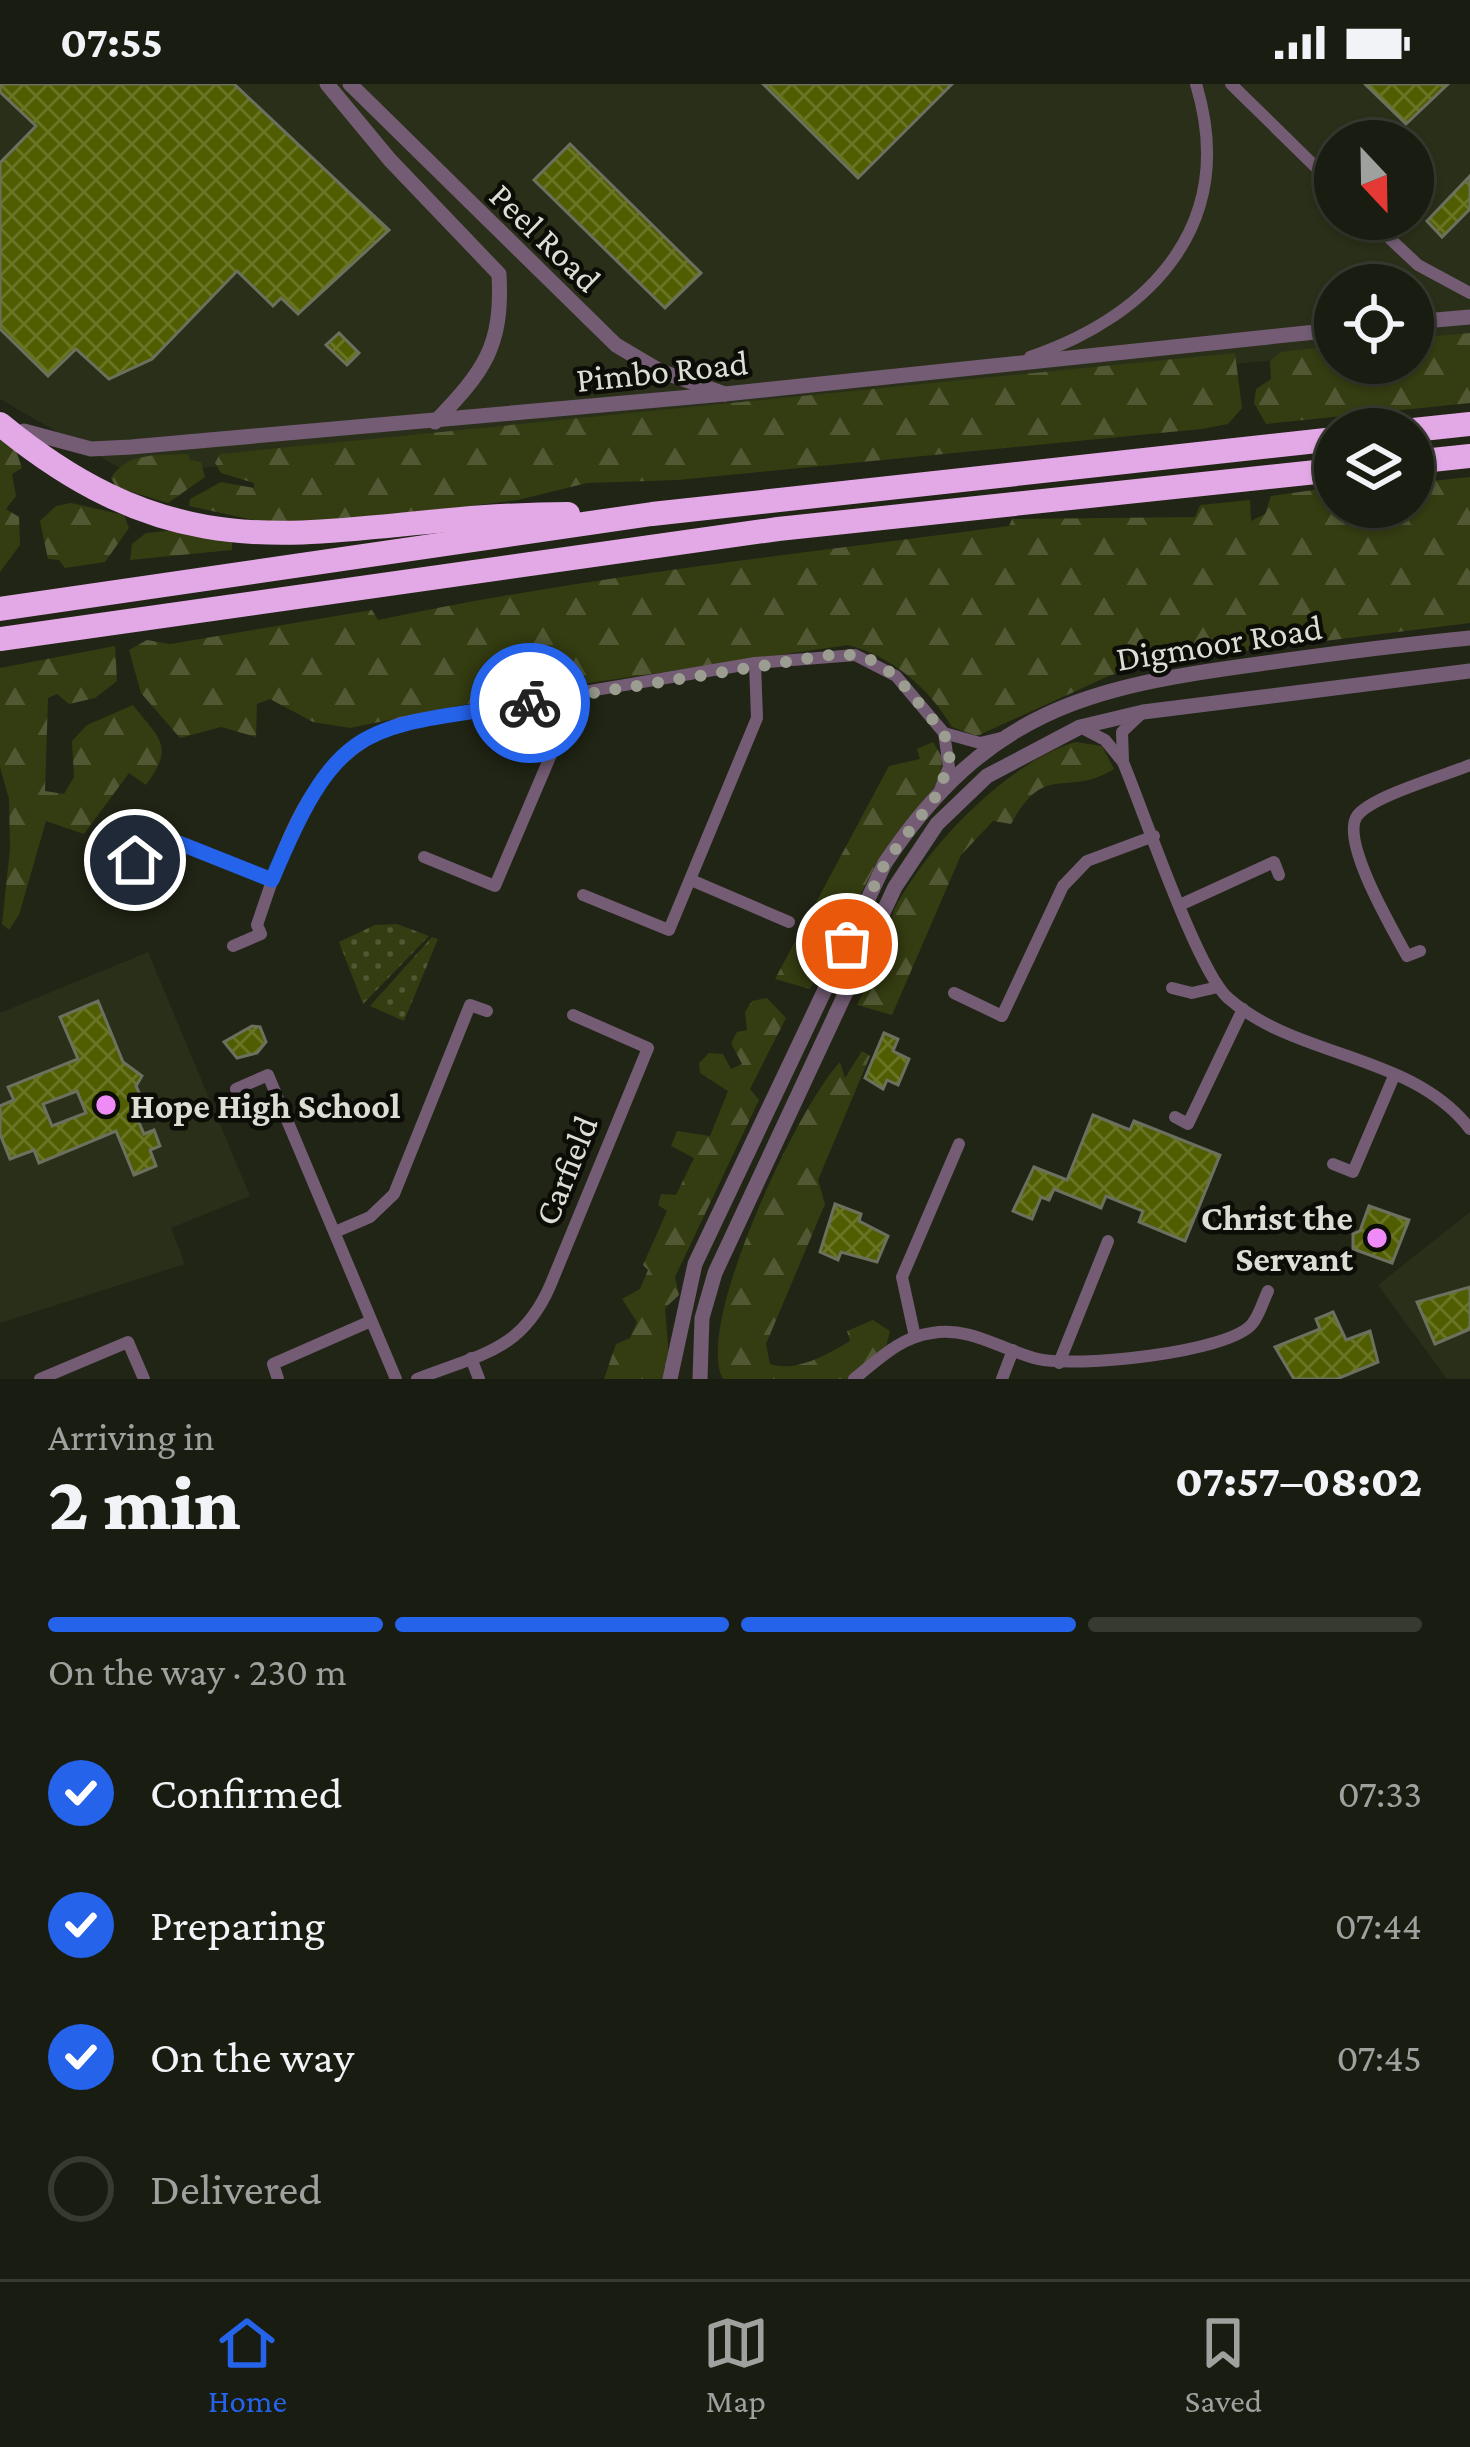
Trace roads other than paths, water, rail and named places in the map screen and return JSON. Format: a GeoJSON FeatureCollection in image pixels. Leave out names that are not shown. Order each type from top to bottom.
{"type":"FeatureCollection","features":[{"type":"Feature","properties":{"kind":"highway"},"geometry":{"type":"LineString","coordinates":[[0,422],[80,484],[134,508],[251,536],[515,514],[652,514]]}},
{"type":"Feature","properties":{"kind":"highway"},"geometry":{"type":"LineString","coordinates":[[1434,428],[1470,424]]}},
{"type":"Feature","properties":{"kind":"highway"},"geometry":{"type":"LineString","coordinates":[[0,609],[652,514],[1314,441]]}},
{"type":"Feature","properties":{"kind":"highway"},"geometry":{"type":"LineString","coordinates":[[1434,460],[1470,456]]}},
{"type":"Feature","properties":{"kind":"highway"},"geometry":{"type":"LineString","coordinates":[[0,643],[755,532],[1314,472]]}},
{"type":"Feature","properties":{"kind":"street","name":"Peel Road"},"geometry":{"type":"LineString","coordinates":[[327,84],[390,160],[499,274],[502,320],[481,374],[435,422]]}},
{"type":"Feature","properties":{"kind":"street","name":"Peel Road"},"geometry":{"type":"LineString","coordinates":[[350,84],[616,345],[660,371],[725,394]]}},
{"type":"Feature","properties":{"kind":"street"},"geometry":{"type":"LineString","coordinates":[[1017,361],[1111,321],[1152,288],[1186,243],[1196,220],[1206,162],[1196,84]]}},
{"type":"Feature","properties":{"kind":"street"},"geometry":{"type":"LineString","coordinates":[[1231,84],[1314,165]]}},
{"type":"Feature","properties":{"kind":"street"},"geometry":{"type":"LineString","coordinates":[[1391,240],[1418,265],[1470,293]]}},
{"type":"Feature","properties":{"kind":"street"},"geometry":{"type":"LineString","coordinates":[[1434,320],[1470,316]]}},
{"type":"Feature","properties":{"kind":"street","name":"Pimbo Road"},"geometry":{"type":"LineString","coordinates":[[0,422],[37,437],[92,449],[435,422],[1314,332]]}},
{"type":"Feature","properties":{"kind":"street","name":"Digmoor Road"},"geometry":{"type":"LineString","coordinates":[[670,1379],[694,1264],[885,863],[940,791],[1003,738],[1087,694],[1154,677],[1470,638]]}},
{"type":"Feature","properties":{"kind":"street"},"geometry":{"type":"LineString","coordinates":[[1401,645],[1404,679]]}},
{"type":"Feature","properties":{"kind":"street"},"geometry":{"type":"LineString","coordinates":[[233,946],[261,934],[257,925],[272,880],[313,790],[350,748],[400,723],[755,663],[842,653],[871,660],[896,676],[944,733],[949,767],[940,791]]}},
{"type":"Feature","properties":{"kind":"street"},"geometry":{"type":"LineString","coordinates":[[583,895],[669,930],[757,718],[755,663]]}},
{"type":"Feature","properties":{"kind":"street","name":"Digmoor Road"},"geometry":{"type":"LineString","coordinates":[[700,1379],[701,1318],[715,1273],[895,887],[937,824],[987,776],[1080,727],[1143,712],[1470,671]]}},
{"type":"Feature","properties":{"kind":"street"},"geometry":{"type":"LineString","coordinates":[[424,857],[495,886],[553,750],[549,700]]}},
{"type":"Feature","properties":{"kind":"street"},"geometry":{"type":"LineString","coordinates":[[1123,762],[1122,732],[1143,712]]}},
{"type":"Feature","properties":{"kind":"street"},"geometry":{"type":"LineString","coordinates":[[1080,727],[1106,740],[1123,762],[1218,987],[1243,1010],[1441,1099],[1470,1129]]}},
{"type":"Feature","properties":{"kind":"street"},"geometry":{"type":"LineString","coordinates":[[944,733],[980,742],[1003,738]]}},
{"type":"Feature","properties":{"kind":"street"},"geometry":{"type":"LineString","coordinates":[[1420,950],[1407,956],[1388,919],[1351,839],[1355,818],[1371,805],[1470,765]]}},
{"type":"Feature","properties":{"kind":"street"},"geometry":{"type":"LineString","coordinates":[[954,993],[1002,1016],[1063,886],[1087,861],[1154,836]]}},
{"type":"Feature","properties":{"kind":"street"},"geometry":{"type":"LineString","coordinates":[[135,860],[179,843],[272,880]]}},
{"type":"Feature","properties":{"kind":"street"},"geometry":{"type":"LineString","coordinates":[[1182,904],[1274,862],[1280,875]]}},
{"type":"Feature","properties":{"kind":"street"},"geometry":{"type":"LineString","coordinates":[[691,880],[789,922]]}},
{"type":"Feature","properties":{"kind":"street"},"geometry":{"type":"LineString","coordinates":[[1172,988],[1192,993],[1218,987]]}},
{"type":"Feature","properties":{"kind":"street"},"geometry":{"type":"LineString","coordinates":[[335,1232],[370,1217],[394,1194],[470,1005],[487,1011]]}},
{"type":"Feature","properties":{"kind":"street"},"geometry":{"type":"LineString","coordinates":[[1175,1117],[1188,1124],[1243,1010]]}},
{"type":"Feature","properties":{"kind":"street","name":"Carfield"},"geometry":{"type":"LineString","coordinates":[[417,1379],[518,1337],[537,1316],[648,1048],[573,1015]]}},
{"type":"Feature","properties":{"kind":"street"},"geometry":{"type":"LineString","coordinates":[[236,1089],[268,1075],[396,1379]]}},
{"type":"Feature","properties":{"kind":"street"},"geometry":{"type":"LineString","coordinates":[[1334,1164],[1353,1172],[1394,1076]]}},
{"type":"Feature","properties":{"kind":"street"},"geometry":{"type":"LineString","coordinates":[[915,1337],[902,1277],[959,1144]]}},
{"type":"Feature","properties":{"kind":"street"},"geometry":{"type":"LineString","coordinates":[[1059,1363],[1108,1241]]}},
{"type":"Feature","properties":{"kind":"street"},"geometry":{"type":"LineString","coordinates":[[854,1379],[915,1337],[952,1331],[1059,1363],[1123,1361],[1232,1336],[1252,1326],[1268,1291]]}},
{"type":"Feature","properties":{"kind":"street"},"geometry":{"type":"LineString","coordinates":[[278,1379],[273,1364],[371,1321]]}},
{"type":"Feature","properties":{"kind":"street"},"geometry":{"type":"LineString","coordinates":[[40,1379],[128,1342],[144,1379]]}},
{"type":"Feature","properties":{"kind":"street"},"geometry":{"type":"LineString","coordinates":[[1002,1379],[1013,1350]]}},
{"type":"Feature","properties":{"kind":"street"},"geometry":{"type":"LineString","coordinates":[[471,1358],[479,1379]]}},
{"type":"Feature","properties":{"kind":"street"},"geometry":{"type":"LineString","coordinates":[[1123,1361],[1131,1379]]}},
{"type":"Feature","properties":{"kind":"place","name":"Hope High School"},"geometry":{"type":"Point","coordinates":[106,1105]}},
{"type":"Feature","properties":{"kind":"place","name":"Christ the Servant"},"geometry":{"type":"Point","coordinates":[1377,1238]}}]}
